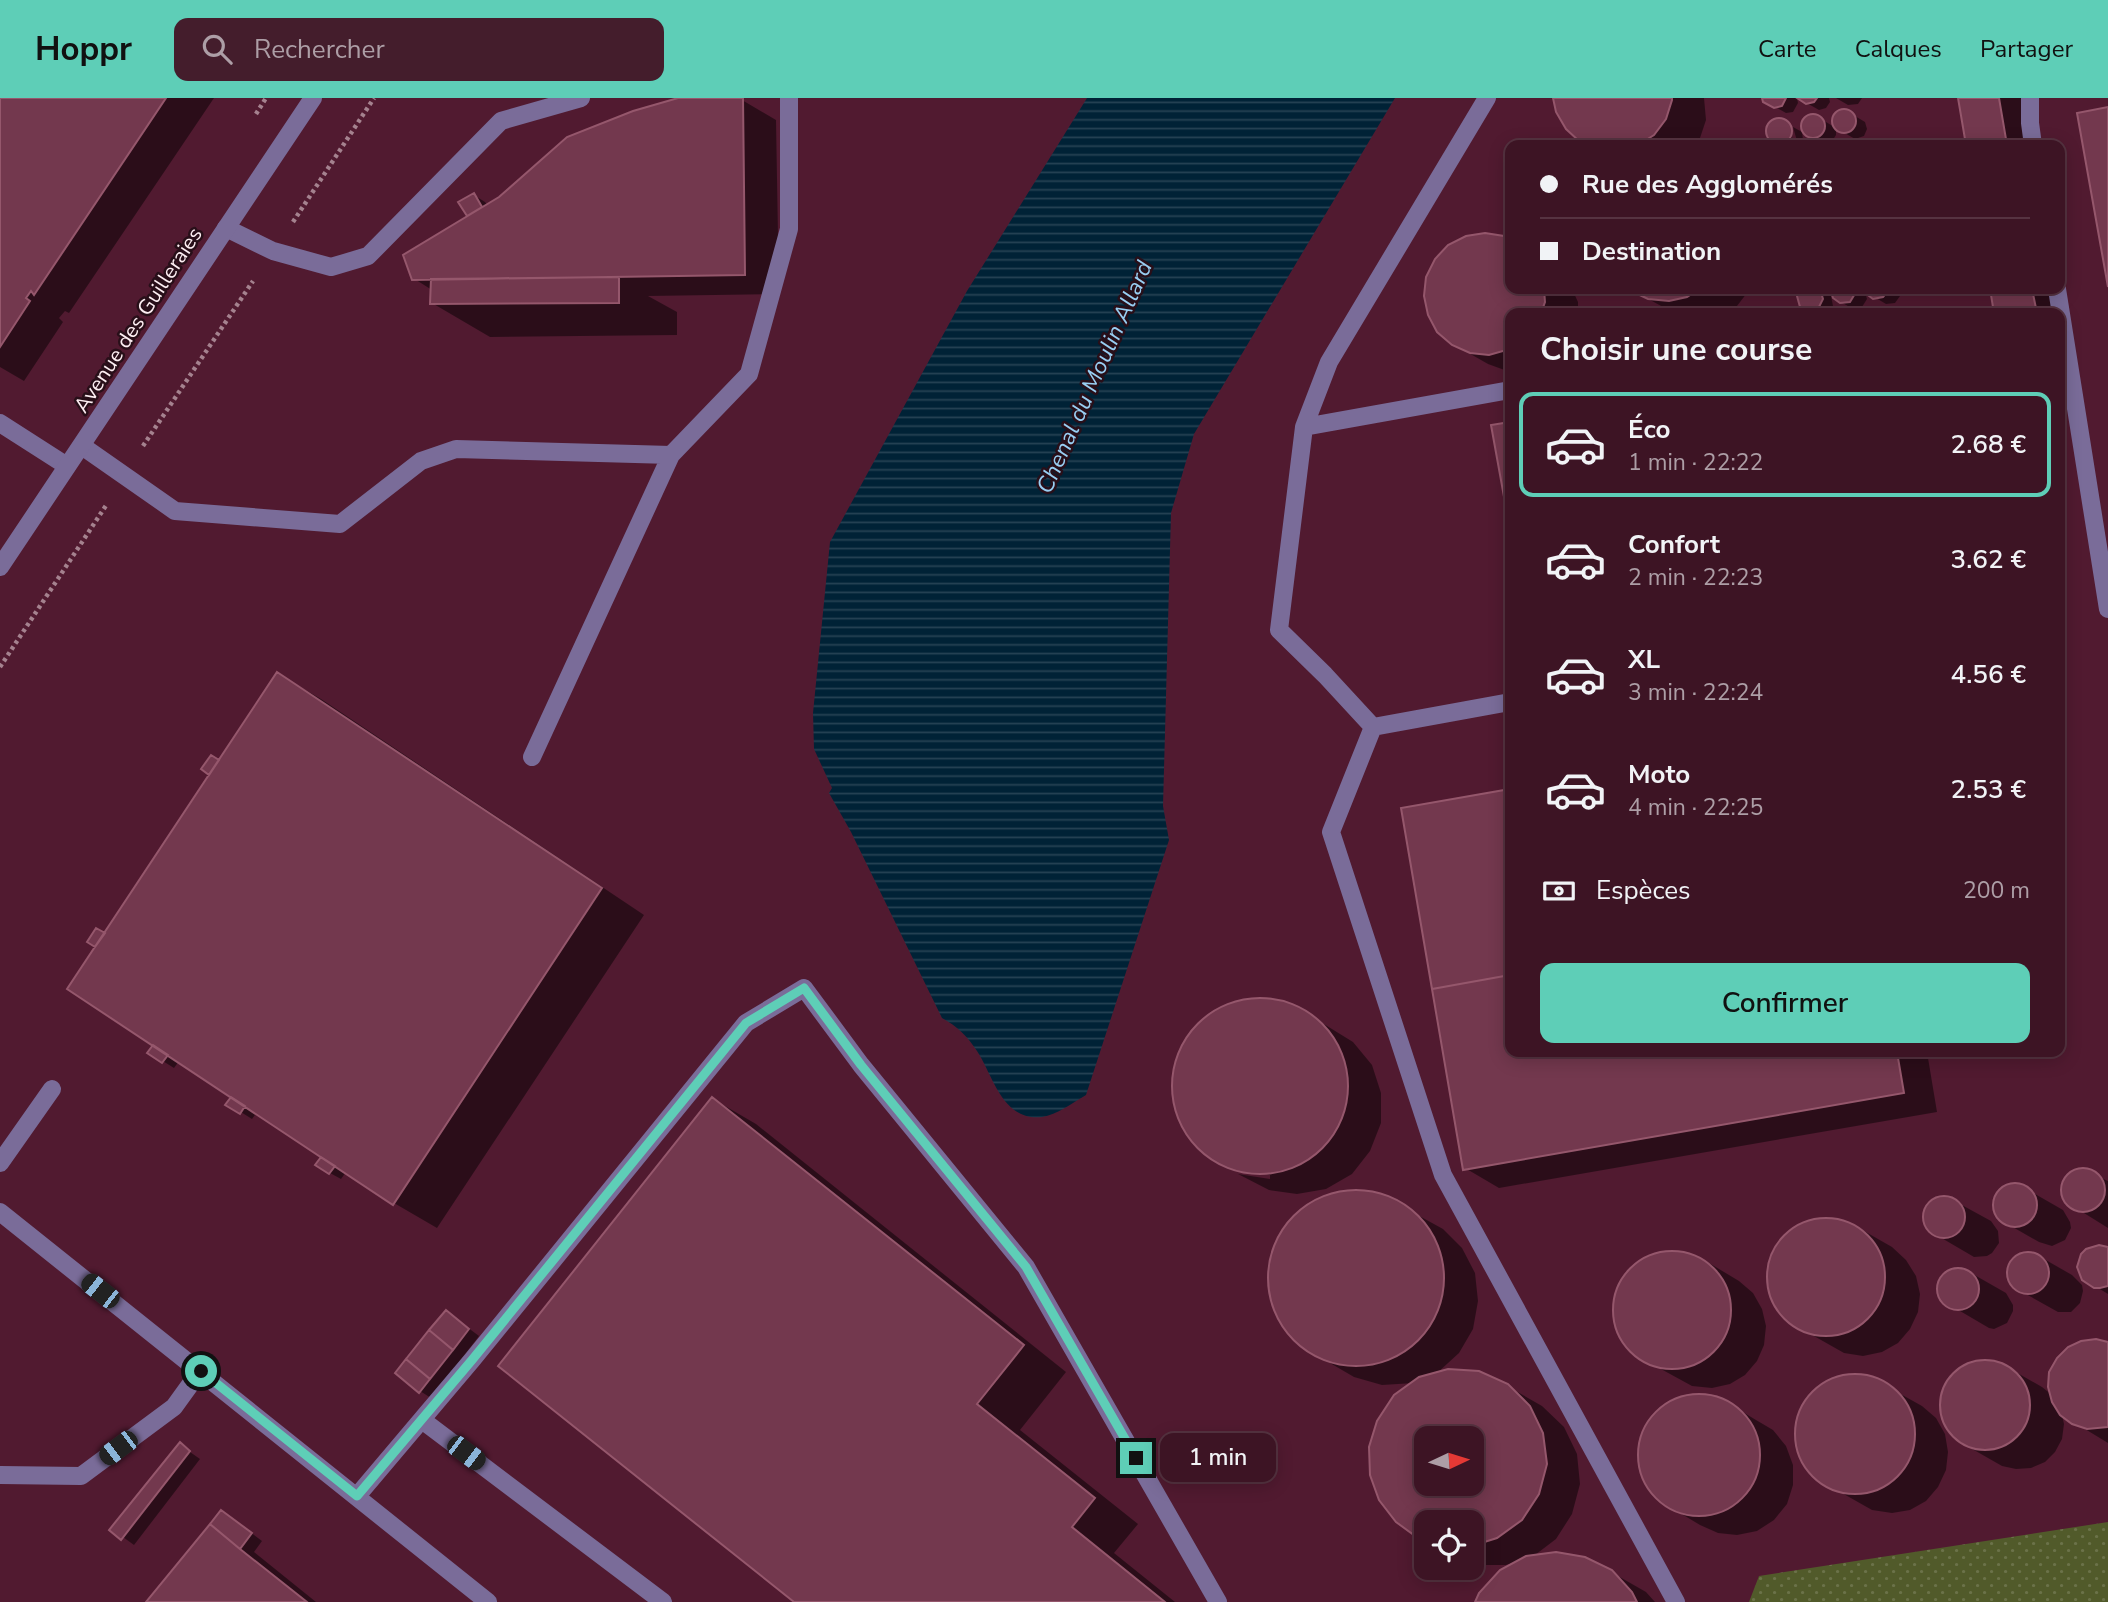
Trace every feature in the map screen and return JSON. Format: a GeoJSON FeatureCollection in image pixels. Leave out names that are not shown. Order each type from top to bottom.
{"type":"FeatureCollection","features":[{"type":"Feature","properties":{"kind":"street","name":"Avenue des Guilleraies"},"geometry":{"type":"LineString","coordinates":[[0,567],[313,98]]}},
{"type":"Feature","properties":{"kind":"street"},"geometry":{"type":"LineString","coordinates":[[226,228],[273,251],[331,267],[368,256],[501,121],[581,98]]}},
{"type":"Feature","properties":{"kind":"street"},"geometry":{"type":"LineString","coordinates":[[532,757],[671,455],[749,374],[789,229],[789,98]]}},
{"type":"Feature","properties":{"kind":"street"},"geometry":{"type":"LineString","coordinates":[[1373,727],[1279,630],[1304,427],[1329,362],[1487,98]]}},
{"type":"Feature","properties":{"kind":"street"},"geometry":{"type":"LineString","coordinates":[[2030,98],[2032,140]]}},
{"type":"Feature","properties":{"kind":"street"},"geometry":{"type":"LineString","coordinates":[[2065,339],[2108,609]]}},
{"type":"Feature","properties":{"kind":"street"},"geometry":{"type":"LineString","coordinates":[[1304,427],[1505,391]]}},
{"type":"Feature","properties":{"kind":"street"},"geometry":{"type":"LineString","coordinates":[[0,423],[67,466]]}},
{"type":"Feature","properties":{"kind":"street"},"geometry":{"type":"LineString","coordinates":[[82,446],[175,511],[340,524],[421,461],[456,449],[671,455]]}},
{"type":"Feature","properties":{"kind":"street"},"geometry":{"type":"LineString","coordinates":[[1373,727],[1505,703]]}},
{"type":"Feature","properties":{"kind":"street"},"geometry":{"type":"LineString","coordinates":[[1373,727],[1331,832],[1443,1175],[1676,1602]]}},
{"type":"Feature","properties":{"kind":"street"},"geometry":{"type":"LineString","coordinates":[[357,1496],[746,1023],[804,988],[861,1065],[1026,1267],[1218,1602]]}},
{"type":"Feature","properties":{"kind":"street"},"geometry":{"type":"LineString","coordinates":[[0,1163],[52,1089]]}},
{"type":"Feature","properties":{"kind":"street"},"geometry":{"type":"LineString","coordinates":[[0,1212],[488,1602]]}},
{"type":"Feature","properties":{"kind":"street"},"geometry":{"type":"LineString","coordinates":[[0,1475],[81,1476],[174,1407],[201,1371]]}},
{"type":"Feature","properties":{"kind":"street"},"geometry":{"type":"LineString","coordinates":[[422,1420],[663,1602]]}},
{"type":"Feature","properties":{"kind":"path"},"geometry":{"type":"LineString","coordinates":[[0,667],[374,98]]}},
{"type":"Feature","properties":{"kind":"green space"},"geometry":{"type":"Polygon","coordinates":[[[2108,1522],[2108,1602],[1749,1602],[1759,1576],[2108,1522]]]}},
{"type":"Feature","properties":{"kind":"water","name":"Chenal du Moulin Allard"},"geometry":{"type":"Polygon","coordinates":[[[1087,98],[1395,98],[1194,434],[1171,513],[1163,806],[1169,840],[1086,1095],[1053,1114],[1042,1117],[1028,1116],[1008,1105],[970,1041],[942,1018],[851,832],[829,793],[832,788],[814,749],[813,713],[830,542],[967,291],[1087,98]]]}},
{"type":"Feature","properties":{"kind":"building"},"geometry":{"type":"Polygon","coordinates":[[[0,98],[166,98],[34,295],[31,291],[26,298],[30,301],[0,347],[0,98]]]}},
{"type":"Feature","properties":{"kind":"building"},"geometry":{"type":"Polygon","coordinates":[[[678,98],[743,98],[745,275],[412,280],[403,255],[499,197],[567,137],[633,111],[678,98]]]}},
{"type":"Feature","properties":{"kind":"building"},"geometry":{"type":"Polygon","coordinates":[[[1553,98],[1672,98],[1666,119],[1654,135],[1646,140],[1578,140],[1566,129],[1556,112],[1553,98]]]}},
{"type":"Feature","properties":{"kind":"building"},"geometry":{"type":"Polygon","coordinates":[[[1762,98],[1786,98],[1782,106],[1774,108],[1763,102],[1762,98]]]}},
{"type":"Feature","properties":{"kind":"building"},"geometry":{"type":"Polygon","coordinates":[[[1797,98],[1817,98],[1806,104],[1797,98]]]}},
{"type":"Feature","properties":{"kind":"building"},"geometry":{"type":"Polygon","coordinates":[[[1958,98],[1999,98],[2006,140],[1965,140],[1958,98]]]}},
{"type":"Feature","properties":{"kind":"building"},"geometry":{"type":"Polygon","coordinates":[[[2108,107],[2108,287],[2077,113],[2108,107]]]}},
{"type":"Feature","properties":{"kind":"building"},"geometry":{"type":"Polygon","coordinates":[[[1844,109],[1853,112],[1856,121],[1853,130],[1844,133],[1835,130],[1832,121],[1835,112],[1844,109]]]}},
{"type":"Feature","properties":{"kind":"building"},"geometry":{"type":"Polygon","coordinates":[[[1813,114],[1822,117],[1825,126],[1822,135],[1813,138],[1804,135],[1801,126],[1804,117],[1813,114]]]}},
{"type":"Feature","properties":{"kind":"building"},"geometry":{"type":"Polygon","coordinates":[[[1774,119],[1784,119],[1791,126],[1788,140],[1770,140],[1767,136],[1767,126],[1774,119]]]}},
{"type":"Feature","properties":{"kind":"building"},"geometry":{"type":"Polygon","coordinates":[[[474,193],[482,207],[467,216],[458,202],[474,193]]]}},
{"type":"Feature","properties":{"kind":"building"},"geometry":{"type":"Polygon","coordinates":[[[1485,233],[1505,237],[1505,294],[1544,294],[1543,308],[1505,308],[1505,350],[1489,355],[1470,353],[1452,345],[1437,332],[1428,315],[1424,296],[1426,277],[1435,259],[1448,245],[1466,236],[1485,233]]]}},
{"type":"Feature","properties":{"kind":"building"},"geometry":{"type":"Polygon","coordinates":[[[619,277],[619,303],[430,304],[431,279],[619,277]]]}},
{"type":"Feature","properties":{"kind":"building"},"geometry":{"type":"Polygon","coordinates":[[[1638,294],[1692,294],[1669,301],[1648,299],[1638,294]]]}},
{"type":"Feature","properties":{"kind":"building"},"geometry":{"type":"Polygon","coordinates":[[[1822,294],[1823,299],[1819,307],[1803,308],[1800,307],[1797,296],[1822,294]]]}},
{"type":"Feature","properties":{"kind":"building"},"geometry":{"type":"Polygon","coordinates":[[[1832,294],[1855,294],[1850,302],[1840,303],[1832,294]]]}},
{"type":"Feature","properties":{"kind":"building"},"geometry":{"type":"Polygon","coordinates":[[[1866,294],[1886,294],[1883,297],[1873,299],[1866,294]]]}},
{"type":"Feature","properties":{"kind":"building"},"geometry":{"type":"Polygon","coordinates":[[[1991,294],[2033,294],[2036,308],[1993,308],[1991,294]]]}},
{"type":"Feature","properties":{"kind":"building"},"geometry":{"type":"Polygon","coordinates":[[[1505,423],[1505,502],[1491,425],[1505,423]]]}},
{"type":"Feature","properties":{"kind":"building"},"geometry":{"type":"Polygon","coordinates":[[[277,672],[602,888],[393,1205],[67,989],[277,672]]]}},
{"type":"Feature","properties":{"kind":"building"},"geometry":{"type":"Polygon","coordinates":[[[211,755],[219,760],[209,775],[201,769],[211,755]]]}},
{"type":"Feature","properties":{"kind":"building"},"geometry":{"type":"Polygon","coordinates":[[[1505,790],[1505,976],[1432,989],[1401,808],[1505,790]]]}},
{"type":"Feature","properties":{"kind":"building"},"geometry":{"type":"Polygon","coordinates":[[[96,928],[105,933],[95,947],[87,942],[96,928]]]}},
{"type":"Feature","properties":{"kind":"building"},"geometry":{"type":"Polygon","coordinates":[[[1505,976],[1505,1057],[1898,1057],[1904,1093],[1463,1170],[1432,989],[1505,976]]]}},
{"type":"Feature","properties":{"kind":"building"},"geometry":{"type":"Polygon","coordinates":[[[1260,998],[1294,1005],[1322,1024],[1341,1052],[1348,1086],[1341,1120],[1322,1148],[1294,1167],[1260,1174],[1226,1167],[1198,1148],[1179,1120],[1172,1086],[1179,1052],[1198,1024],[1226,1005],[1260,998]]]}},
{"type":"Feature","properties":{"kind":"building"},"geometry":{"type":"Polygon","coordinates":[[[153,1045],[168,1055],[162,1063],[147,1053],[153,1045]]]}},
{"type":"Feature","properties":{"kind":"building"},"geometry":{"type":"Polygon","coordinates":[[[231,1097],[245,1106],[240,1114],[225,1105],[231,1097]]]}},
{"type":"Feature","properties":{"kind":"building"},"geometry":{"type":"Polygon","coordinates":[[[712,1097],[1024,1345],[977,1404],[1095,1498],[1072,1527],[1165,1602],[794,1602],[498,1366],[712,1097]]]}},
{"type":"Feature","properties":{"kind":"building"},"geometry":{"type":"Polygon","coordinates":[[[321,1157],[335,1166],[329,1174],[315,1165],[321,1157]]]}},
{"type":"Feature","properties":{"kind":"building"},"geometry":{"type":"Polygon","coordinates":[[[2083,1168],[2098,1175],[2105,1190],[2098,1205],[2083,1212],[2068,1205],[2061,1190],[2068,1175],[2083,1168]]]}},
{"type":"Feature","properties":{"kind":"building"},"geometry":{"type":"Polygon","coordinates":[[[2015,1183],[2030,1190],[2037,1205],[2030,1220],[2015,1227],[2000,1220],[1993,1205],[2000,1190],[2015,1183]]]}},
{"type":"Feature","properties":{"kind":"building"},"geometry":{"type":"Polygon","coordinates":[[[1356,1190],[1390,1197],[1418,1216],[1437,1244],[1444,1278],[1437,1312],[1418,1340],[1390,1359],[1356,1366],[1322,1359],[1294,1340],[1275,1312],[1268,1278],[1275,1244],[1294,1216],[1322,1197],[1356,1190]]]}},
{"type":"Feature","properties":{"kind":"building"},"geometry":{"type":"Polygon","coordinates":[[[1944,1196],[1959,1202],[1965,1217],[1959,1232],[1944,1238],[1929,1232],[1923,1217],[1929,1202],[1944,1196]]]}},
{"type":"Feature","properties":{"kind":"building"},"geometry":{"type":"Polygon","coordinates":[[[1826,1218],[1849,1222],[1868,1235],[1881,1254],[1885,1277],[1881,1300],[1868,1319],[1849,1332],[1826,1336],[1803,1332],[1784,1319],[1771,1300],[1767,1277],[1771,1254],[1784,1235],[1803,1222],[1826,1218]]]}},
{"type":"Feature","properties":{"kind":"building"},"geometry":{"type":"Polygon","coordinates":[[[2099,1245],[2108,1247],[2108,1286],[2094,1288],[2082,1280],[2077,1267],[2081,1254],[2086,1249],[2099,1245]]]}},
{"type":"Feature","properties":{"kind":"building"},"geometry":{"type":"Polygon","coordinates":[[[1672,1251],[1695,1255],[1714,1268],[1727,1287],[1731,1310],[1727,1333],[1714,1352],[1695,1365],[1672,1369],[1649,1365],[1630,1352],[1617,1333],[1613,1310],[1617,1287],[1630,1268],[1649,1255],[1672,1251]]]}},
{"type":"Feature","properties":{"kind":"building"},"geometry":{"type":"Polygon","coordinates":[[[2028,1252],[2043,1258],[2049,1273],[2043,1288],[2028,1294],[2013,1288],[2007,1273],[2013,1258],[2028,1252]]]}},
{"type":"Feature","properties":{"kind":"building"},"geometry":{"type":"Polygon","coordinates":[[[1958,1268],[1973,1274],[1979,1289],[1973,1304],[1958,1310],[1943,1304],[1937,1289],[1943,1274],[1958,1268]]]}},
{"type":"Feature","properties":{"kind":"building"},"geometry":{"type":"Polygon","coordinates":[[[446,1310],[469,1329],[453,1350],[429,1330],[446,1310]]]}},
{"type":"Feature","properties":{"kind":"building"},"geometry":{"type":"Polygon","coordinates":[[[429,1330],[453,1350],[430,1379],[406,1359],[429,1330]]]}},
{"type":"Feature","properties":{"kind":"building"},"geometry":{"type":"Polygon","coordinates":[[[2096,1339],[2108,1342],[2108,1427],[2087,1429],[2072,1424],[2060,1415],[2052,1402],[2048,1387],[2049,1372],[2057,1358],[2068,1347],[2081,1341],[2096,1339]]]}},
{"type":"Feature","properties":{"kind":"building"},"geometry":{"type":"Polygon","coordinates":[[[406,1359],[430,1379],[419,1393],[395,1373],[406,1359]]]}},
{"type":"Feature","properties":{"kind":"building"},"geometry":{"type":"Polygon","coordinates":[[[1985,1360],[2002,1363],[2017,1373],[2027,1388],[2030,1405],[2027,1422],[2017,1437],[2002,1447],[1985,1450],[1968,1447],[1953,1437],[1943,1422],[1940,1405],[1943,1388],[1953,1373],[1968,1363],[1985,1360]]]}},
{"type":"Feature","properties":{"kind":"building"},"geometry":{"type":"Polygon","coordinates":[[[1448,1369],[1479,1371],[1508,1384],[1530,1406],[1543,1433],[1547,1464],[1539,1494],[1522,1520],[1497,1538],[1484,1542],[1484,1510],[1414,1510],[1414,1535],[1396,1522],[1379,1500],[1370,1475],[1369,1447],[1377,1421],[1394,1395],[1419,1377],[1448,1369]]]}},
{"type":"Feature","properties":{"kind":"building"},"geometry":{"type":"Polygon","coordinates":[[[1855,1374],[1878,1379],[1897,1392],[1910,1411],[1915,1434],[1910,1457],[1897,1476],[1878,1489],[1855,1494],[1832,1489],[1813,1476],[1800,1457],[1795,1434],[1800,1411],[1813,1392],[1832,1379],[1855,1374]]]}},
{"type":"Feature","properties":{"kind":"building"},"geometry":{"type":"Polygon","coordinates":[[[1699,1394],[1722,1399],[1742,1412],[1755,1432],[1760,1455],[1755,1478],[1742,1498],[1722,1511],[1699,1516],[1676,1511],[1656,1498],[1643,1478],[1638,1455],[1643,1432],[1656,1412],[1676,1399],[1699,1394]]]}},
{"type":"Feature","properties":{"kind":"building"},"geometry":{"type":"Polygon","coordinates":[[[180,1442],[190,1451],[121,1540],[109,1530],[180,1442]]]}},
{"type":"Feature","properties":{"kind":"building"},"geometry":{"type":"Polygon","coordinates":[[[221,1510],[252,1533],[240,1549],[210,1524],[221,1510]]]}},
{"type":"Feature","properties":{"kind":"building"},"geometry":{"type":"Polygon","coordinates":[[[210,1524],[240,1549],[307,1602],[146,1602],[210,1524]]]}},
{"type":"Feature","properties":{"kind":"building"},"geometry":{"type":"Polygon","coordinates":[[[1556,1552],[1585,1557],[1612,1570],[1632,1592],[1637,1602],[1475,1602],[1479,1593],[1500,1570],[1526,1556],[1556,1552]]]}},
{"type":"Feature","properties":{"kind":"route"},"geometry":{"type":"LineString","coordinates":[[201,1371],[357,1496],[472,1360],[746,1023],[804,988],[861,1065],[1026,1267],[1136,1458]]}}]}
